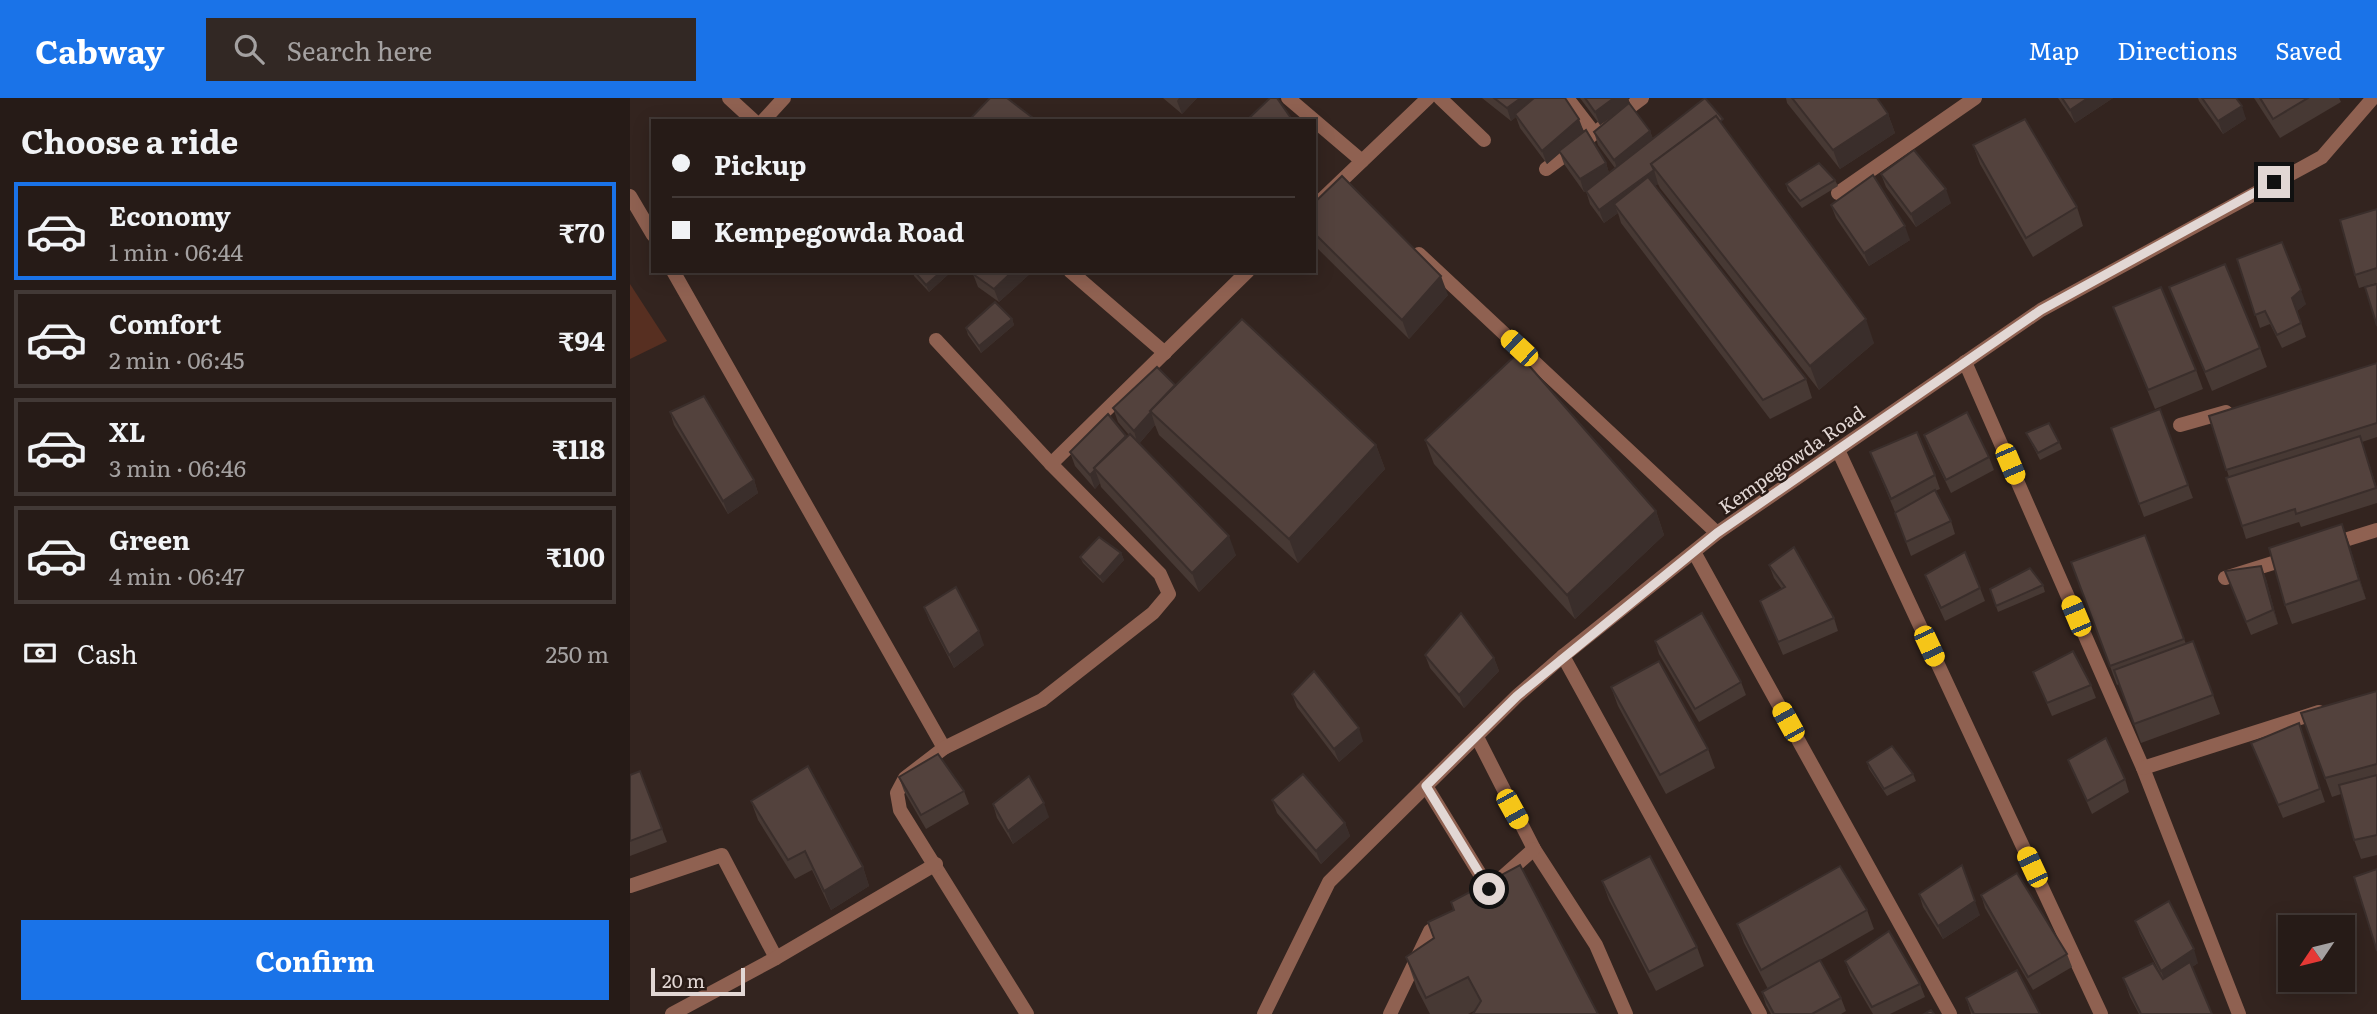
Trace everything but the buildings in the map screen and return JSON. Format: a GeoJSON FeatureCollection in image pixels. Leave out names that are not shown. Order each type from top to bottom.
{"type":"FeatureCollection","features":[{"type":"Feature","properties":{"kind":"street"},"geometry":{"type":"LineString","coordinates":[[729,98],[752,119]]}},
{"type":"Feature","properties":{"kind":"street"},"geometry":{"type":"LineString","coordinates":[[765,119],[784,98]]}},
{"type":"Feature","properties":{"kind":"street"},"geometry":{"type":"LineString","coordinates":[[1288,98],[1313,119]]}},
{"type":"Feature","properties":{"kind":"street"},"geometry":{"type":"LineString","coordinates":[[1316,206],[1346,186],[1362,161],[1428,98]]}},
{"type":"Feature","properties":{"kind":"street"},"geometry":{"type":"LineString","coordinates":[[1440,98],[1484,141]]}},
{"type":"Feature","properties":{"kind":"street"},"geometry":{"type":"LineString","coordinates":[[1567,98],[1594,133]]}},
{"type":"Feature","properties":{"kind":"street"},"geometry":{"type":"LineString","coordinates":[[1546,169],[1642,98]]}},
{"type":"Feature","properties":{"kind":"street"},"geometry":{"type":"LineString","coordinates":[[1838,193],[1975,98]]}},
{"type":"Feature","properties":{"kind":"street"},"geometry":{"type":"LineString","coordinates":[[2374,98],[2377,108]]}},
{"type":"Feature","properties":{"kind":"street","name":"Kempegowda Road"},"geometry":{"type":"LineString","coordinates":[[1264,1014],[1329,882],[1517,696],[1563,656],[1717,533],[2041,310],[2322,157],[2374,98]]}},
{"type":"Feature","properties":{"kind":"street"},"geometry":{"type":"LineString","coordinates":[[1316,122],[1362,161]]}},
{"type":"Feature","properties":{"kind":"street"},"geometry":{"type":"LineString","coordinates":[[630,195],[651,232]]}},
{"type":"Feature","properties":{"kind":"street"},"geometry":{"type":"LineString","coordinates":[[1412,248],[1717,533]]}},
{"type":"Feature","properties":{"kind":"street"},"geometry":{"type":"LineString","coordinates":[[674,273],[944,748]]}},
{"type":"Feature","properties":{"kind":"street"},"geometry":{"type":"LineString","coordinates":[[1072,273],[1165,353]]}},
{"type":"Feature","properties":{"kind":"street"},"geometry":{"type":"LineString","coordinates":[[1051,464],[1246,273]]}},
{"type":"Feature","properties":{"kind":"street"},"geometry":{"type":"LineString","coordinates":[[936,340],[1051,464],[1160,574],[1169,594],[1153,613],[1042,700],[944,748],[905,778],[897,793],[900,810],[1027,1014]]}},
{"type":"Feature","properties":{"kind":"street"},"geometry":{"type":"LineString","coordinates":[[1965,362],[2143,768],[2239,1014]]}},
{"type":"Feature","properties":{"kind":"street"},"geometry":{"type":"LineString","coordinates":[[2180,425],[2246,405]]}},
{"type":"Feature","properties":{"kind":"street"},"geometry":{"type":"LineString","coordinates":[[1838,450],[2101,1014]]}},
{"type":"Feature","properties":{"kind":"street"},"geometry":{"type":"LineString","coordinates":[[2225,578],[2377,530]]}},
{"type":"Feature","properties":{"kind":"street"},"geometry":{"type":"LineString","coordinates":[[1694,552],[1950,1014]]}},
{"type":"Feature","properties":{"kind":"street"},"geometry":{"type":"LineString","coordinates":[[1563,656],[1760,1014]]}},
{"type":"Feature","properties":{"kind":"street"},"geometry":{"type":"LineString","coordinates":[[2143,768],[2338,706]]}},
{"type":"Feature","properties":{"kind":"street"},"geometry":{"type":"LineString","coordinates":[[1477,737],[1534,849],[1596,945],[1626,1014]]}},
{"type":"Feature","properties":{"kind":"street"},"geometry":{"type":"LineString","coordinates":[[1426,786],[1484,894],[1534,849]]}},
{"type":"Feature","properties":{"kind":"street"},"geometry":{"type":"LineString","coordinates":[[630,886],[722,855],[776,958]]}},
{"type":"Feature","properties":{"kind":"street"},"geometry":{"type":"LineString","coordinates":[[672,1014],[776,958],[936,864]]}},
{"type":"Feature","properties":{"kind":"street"},"geometry":{"type":"LineString","coordinates":[[1390,1014],[1430,931],[1460,911]]}},
{"type":"Feature","properties":{"kind":"shaded area"},"geometry":{"type":"Polygon","coordinates":[[[630,284],[667,341],[630,359],[630,284]]]}},
{"type":"Feature","properties":{"kind":"route"},"geometry":{"type":"LineString","coordinates":[[1489,889],[1426,786],[1517,696],[1717,533],[2041,310],[2274,182]]}}]}
